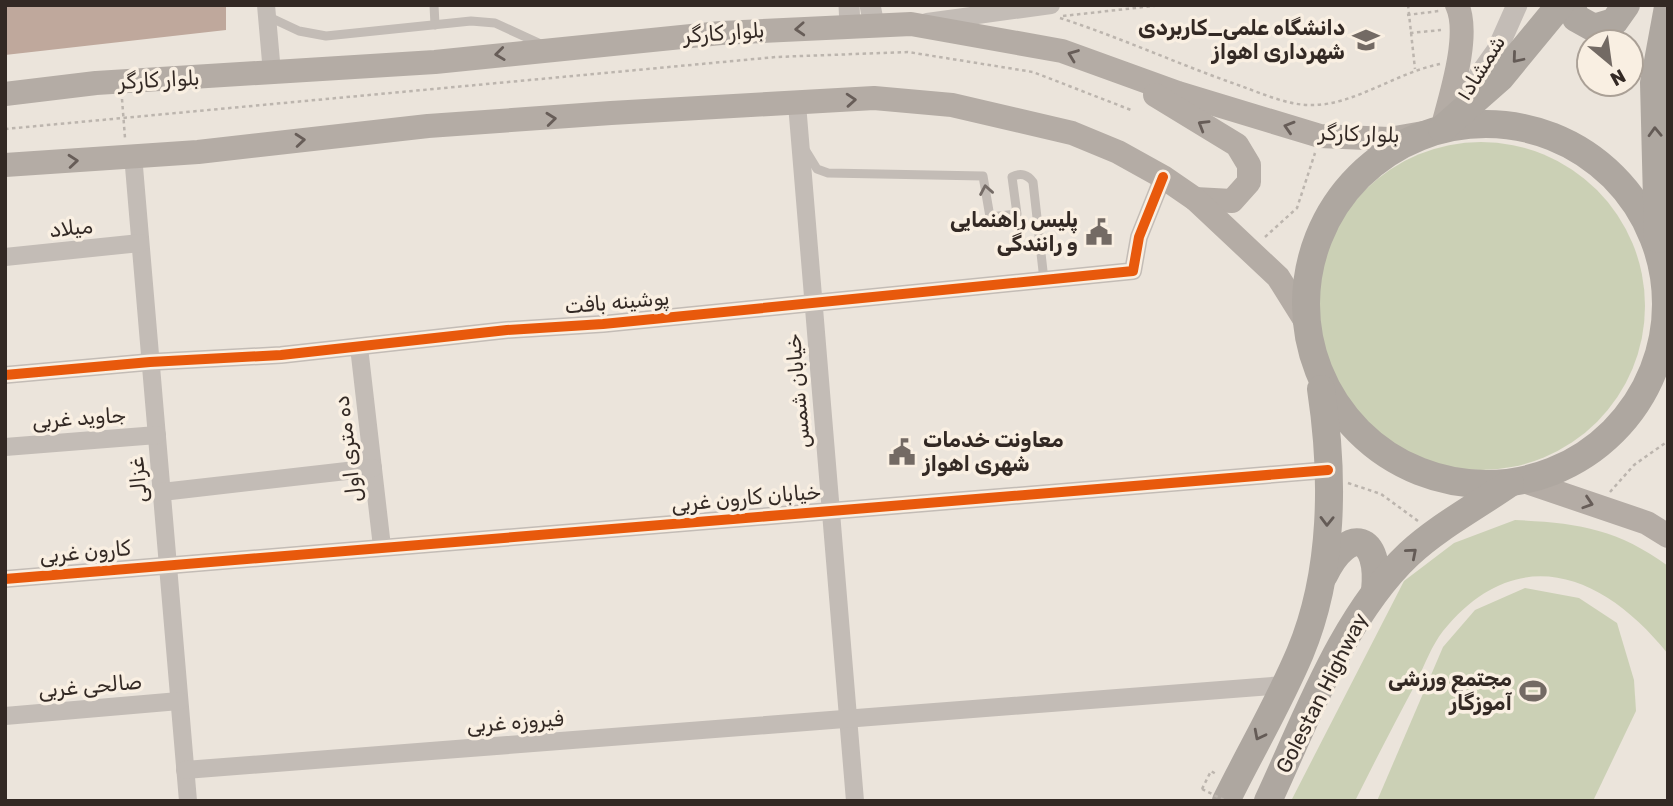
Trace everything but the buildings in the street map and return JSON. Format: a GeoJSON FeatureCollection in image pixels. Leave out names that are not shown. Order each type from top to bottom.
{"type":"FeatureCollection","features":[{"type":"Feature","properties":{"kind":"highway"},"geometry":{"type":"LineString","coordinates":[[1560,5],[1500,78],[1435,131],[1385,154],[1349,186],[1322,226],[1307,272],[1305,320],[1320,380],[1352,428],[1398,463],[1452,482],[1517,482],[1574,462],[1617,428],[1648,384],[1665,332],[1665,278],[1659,249],[1654,83],[1668,7]]}},
{"type":"Feature","properties":{"kind":"highway"},"geometry":{"type":"LineString","coordinates":[[1571,5],[1576,18],[1594,28],[1614,22],[1626,5]]}},
{"type":"Feature","properties":{"kind":"highway"},"geometry":{"type":"LineString","coordinates":[[1435,131],[1496,124],[1549,134],[1597,161],[1634,200],[1659,249]]}},
{"type":"Feature","properties":{"kind":"highway","name":"Golestan Highway"},"geometry":{"type":"LineString","coordinates":[[1218,797],[1301,651],[1322,579],[1327,536],[1328,473],[1326,422],[1320,380]]}},
{"type":"Feature","properties":{"kind":"highway","name":"Golestan Highway"},"geometry":{"type":"LineString","coordinates":[[1268,801],[1331,668],[1375,591],[1409,554],[1517,482]]}},
{"type":"Feature","properties":{"kind":"highway"},"geometry":{"type":"LineString","coordinates":[[1322,579],[1340,549],[1349,543],[1360,543],[1370,548],[1376,559],[1375,591]]}},
{"type":"Feature","properties":{"kind":"main road"},"geometry":{"type":"LineString","coordinates":[[1435,131],[1457,61],[1459,11]]}},
{"type":"Feature","properties":{"kind":"main road","name":"بلوار کارگر"},"geometry":{"type":"LineString","coordinates":[[5,94],[121,82],[435,62],[861,16],[1062,51],[1112,70],[1320,136],[1389,139],[1435,131]]}},
{"type":"Feature","properties":{"kind":"main road"},"geometry":{"type":"LineString","coordinates":[[1112,70],[1237,145],[1250,165],[1249,182],[1232,201],[1195,199]]}},
{"type":"Feature","properties":{"kind":"main road"},"geometry":{"type":"LineString","coordinates":[[5,165],[198,152],[428,126],[874,98],[952,105],[1072,133],[1118,152],[1163,177],[1195,199],[1278,277],[1305,320]]}},
{"type":"Feature","properties":{"kind":"main road"},"geometry":{"type":"LineString","coordinates":[[1665,278],[1668,309]]}},
{"type":"Feature","properties":{"kind":"main road"},"geometry":{"type":"LineString","coordinates":[[1517,482],[1647,523],[1668,536]]}},
{"type":"Feature","properties":{"kind":"street"},"geometry":{"type":"LineString","coordinates":[[911,24],[1051,5]]}},
{"type":"Feature","properties":{"kind":"street","name":"شمشاد۱"},"geometry":{"type":"LineString","coordinates":[[1435,131],[1497,50],[1517,5]]}},
{"type":"Feature","properties":{"kind":"street"},"geometry":{"type":"LineString","coordinates":[[266,10],[272,73]]}},
{"type":"Feature","properties":{"kind":"street","name":"خیابان شمس"},"geometry":{"type":"LineString","coordinates":[[797,104],[855,801]]}},
{"type":"Feature","properties":{"kind":"street","name":"غزالی"},"geometry":{"type":"LineString","coordinates":[[130,155],[188,801]]}},
{"type":"Feature","properties":{"kind":"street","name":"پوشینه بافت"},"geometry":{"type":"LineString","coordinates":[[5,375],[150,362],[281,355],[1133,271],[1139,237],[1163,177]]}},
{"type":"Feature","properties":{"kind":"street","name":"میلاد"},"geometry":{"type":"LineString","coordinates":[[5,257],[140,243]]}},
{"type":"Feature","properties":{"kind":"street","name":"ده متری اول"},"geometry":{"type":"LineString","coordinates":[[359,347],[382,547]]}},
{"type":"Feature","properties":{"kind":"street","name":"جاوید غربی"},"geometry":{"type":"LineString","coordinates":[[5,447],[157,435]]}},
{"type":"Feature","properties":{"kind":"street"},"geometry":{"type":"LineString","coordinates":[[162,492],[373,468]]}},
{"type":"Feature","properties":{"kind":"street","name":"خیابان کارون غربی"},"geometry":{"type":"LineString","coordinates":[[168,564],[1328,473]]}},
{"type":"Feature","properties":{"kind":"street","name":"کارون غربی"},"geometry":{"type":"LineString","coordinates":[[5,579],[168,564]]}},
{"type":"Feature","properties":{"kind":"street","name":"فیروزه غربی"},"geometry":{"type":"LineString","coordinates":[[185,770],[1284,685]]}},
{"type":"Feature","properties":{"kind":"street","name":"صالحی غربی"},"geometry":{"type":"LineString","coordinates":[[5,716],[180,701]]}},
{"type":"Feature","properties":{"kind":"lane"},"geometry":{"type":"LineString","coordinates":[[434,5],[435,25]]}},
{"type":"Feature","properties":{"kind":"lane"},"geometry":{"type":"LineString","coordinates":[[266,10],[299,31],[326,36],[471,21],[495,23],[551,48]]}},
{"type":"Feature","properties":{"kind":"lane"},"geometry":{"type":"LineString","coordinates":[[800,142],[817,169],[828,173],[983,176],[990,218],[1017,214],[1012,177],[1023,174],[1030,177],[1034,182],[1041,233],[1044,280]]}},
{"type":"Feature","properties":{"kind":"path"},"geometry":{"type":"LineString","coordinates":[[1162,5],[1056,17],[1113,35],[1258,92],[1311,106],[1333,103],[1415,68],[1457,61]]}},
{"type":"Feature","properties":{"kind":"path"},"geometry":{"type":"LineString","coordinates":[[1408,5],[1415,68]]}},
{"type":"Feature","properties":{"kind":"path"},"geometry":{"type":"LineString","coordinates":[[1410,33],[1459,11]]}},
{"type":"Feature","properties":{"kind":"path"},"geometry":{"type":"LineString","coordinates":[[1407,15],[1459,11]]}},
{"type":"Feature","properties":{"kind":"path"},"geometry":{"type":"LineString","coordinates":[[5,129],[776,57],[908,52],[1033,72],[1131,110]]}},
{"type":"Feature","properties":{"kind":"path"},"geometry":{"type":"LineString","coordinates":[[121,82],[130,155]]}},
{"type":"Feature","properties":{"kind":"path"},"geometry":{"type":"LineString","coordinates":[[1250,251],[1297,208],[1320,136]]}},
{"type":"Feature","properties":{"kind":"path"},"geometry":{"type":"LineString","coordinates":[[1597,506],[1634,465],[1668,441]]}},
{"type":"Feature","properties":{"kind":"path"},"geometry":{"type":"LineString","coordinates":[[1328,473],[1381,494],[1436,534]]}},
{"type":"Feature","properties":{"kind":"path"},"geometry":{"type":"LineString","coordinates":[[1211,771],[1218,797]]}},
{"type":"Feature","properties":{"kind":"green space"},"geometry":{"type":"Polygon","coordinates":[[[1465,142],[1497,142],[1529,149],[1558,161],[1585,179],[1608,202],[1633,243],[1642,274],[1645,306],[1642,338],[1633,369],[1618,397],[1585,433],[1558,451],[1529,463],[1497,470],[1465,470],[1433,463],[1404,451],[1377,433],[1354,410],[1336,383],[1324,354],[1317,322],[1317,290],[1324,258],[1336,229],[1354,202],[1377,179],[1404,161],[1433,149],[1465,142]]]}},
{"type":"Feature","properties":{"kind":"green space"},"geometry":{"type":"Polygon","coordinates":[[[1515,520],[1558,523],[1595,530],[1631,543],[1668,566],[1668,654],[1643,626],[1616,603],[1588,587],[1559,578],[1530,577],[1500,585],[1471,603],[1443,631],[1355,801],[1291,801],[1404,581],[1454,543],[1515,520]]]}},
{"type":"Feature","properties":{"kind":"green space","name":"مجتمع ورزشی آموزگار"},"geometry":{"type":"Polygon","coordinates":[[[1525,588],[1579,598],[1617,623],[1634,680],[1636,711],[1593,801],[1377,801],[1443,647],[1475,610],[1525,588]]]}},
{"type":"Feature","properties":{"kind":"cycle path"},"geometry":{"type":"LineString","coordinates":[[5,375],[150,362],[281,355],[507,330],[603,324],[1133,271],[1139,237],[1163,177]]}},
{"type":"Feature","properties":{"kind":"cycle path"},"geometry":{"type":"LineString","coordinates":[[5,579],[1328,470]]}},
{"type":"Feature","properties":{"kind":"place","name":"دانشگاه علمی_کاربردی شهرداری اهواز"},"geometry":{"type":"Point","coordinates":[1366,40]}},
{"type":"Feature","properties":{"kind":"place","name":"پلیس راهنمایی و رانندگی"},"geometry":{"type":"Point","coordinates":[1099,232]}},
{"type":"Feature","properties":{"kind":"place","name":"معاونت خدمات شهری اهواز"},"geometry":{"type":"Point","coordinates":[902,452]}},
{"type":"Feature","properties":{"kind":"place","name":"مجتمع ورزشی آموزگار"},"geometry":{"type":"Point","coordinates":[1533,691]}}]}
